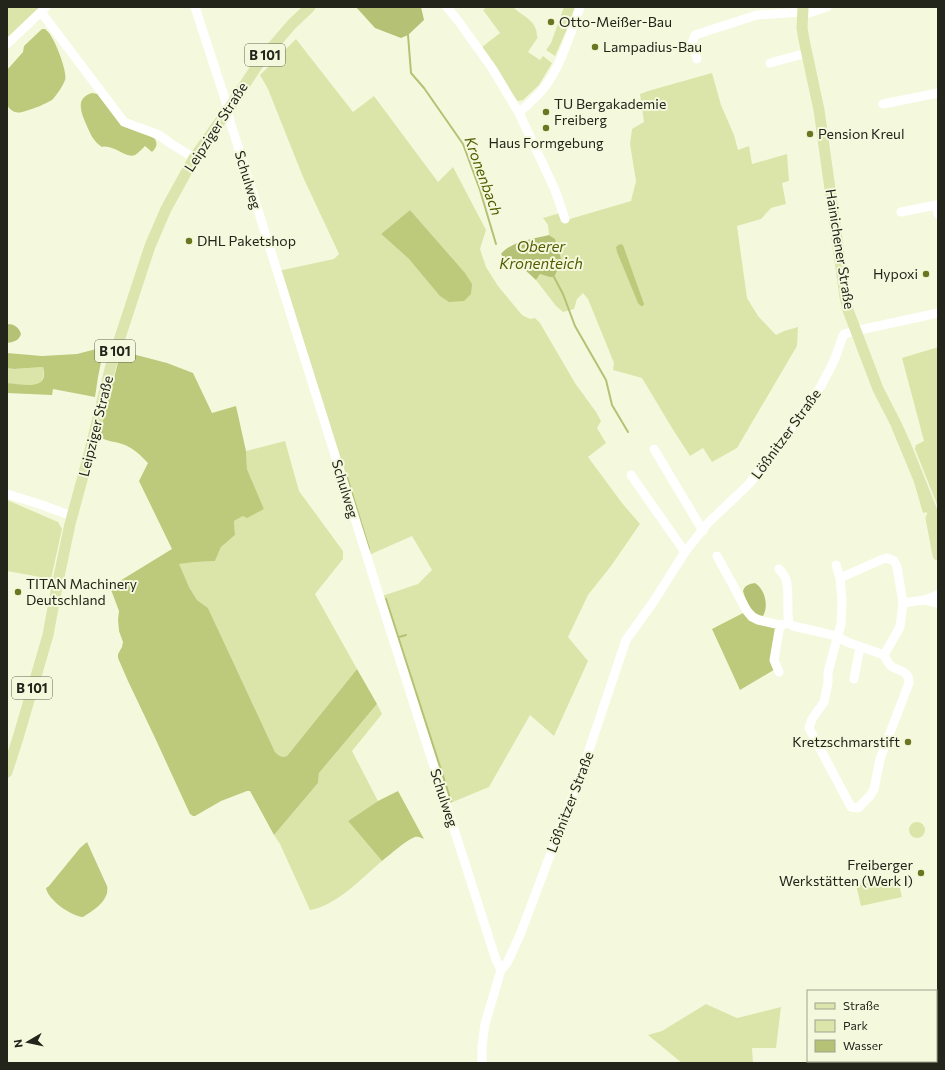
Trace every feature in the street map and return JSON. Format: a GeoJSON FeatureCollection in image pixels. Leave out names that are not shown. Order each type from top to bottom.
{"type":"FeatureCollection","features":[{"type":"Feature","properties":{"kind":"main road","name":"Leipziger Straße"},"geometry":{"type":"LineString","coordinates":[[7,772],[48,635],[72,516],[111,365],[150,246],[166,210],[194,158],[261,60],[292,24],[310,7]]}},
{"type":"Feature","properties":{"kind":"main road","name":"Hainichener Straße"},"geometry":{"type":"LineString","coordinates":[[802,11],[802,28],[820,115],[848,310],[878,389],[906,446],[938,526]]}},
{"type":"Feature","properties":{"kind":"main road","name":"Hainichener Straße"},"geometry":{"type":"LineString","coordinates":[[928,501],[938,555]]}},
{"type":"Feature","properties":{"kind":"street","name":"Schulweg"},"geometry":{"type":"LineString","coordinates":[[195,7],[378,592],[496,960],[501,970]]}},
{"type":"Feature","properties":{"kind":"street"},"geometry":{"type":"LineString","coordinates":[[447,7],[492,68],[519,113],[555,190],[565,219]]}},
{"type":"Feature","properties":{"kind":"street"},"geometry":{"type":"LineString","coordinates":[[519,113],[544,89],[550,79],[568,42],[580,7]]}},
{"type":"Feature","properties":{"kind":"street"},"geometry":{"type":"LineString","coordinates":[[697,59],[692,43],[695,35],[757,15],[827,7]]}},
{"type":"Feature","properties":{"kind":"street"},"geometry":{"type":"LineString","coordinates":[[8,41],[44,10],[124,122],[159,135],[194,158]]}},
{"type":"Feature","properties":{"kind":"street"},"geometry":{"type":"LineString","coordinates":[[770,63],[807,52]]}},
{"type":"Feature","properties":{"kind":"street"},"geometry":{"type":"LineString","coordinates":[[883,104],[938,93]]}},
{"type":"Feature","properties":{"kind":"street"},"geometry":{"type":"LineString","coordinates":[[901,212],[936,205],[938,214]]}},
{"type":"Feature","properties":{"kind":"street"},"geometry":{"type":"LineString","coordinates":[[855,330],[938,313]]}},
{"type":"Feature","properties":{"kind":"street","name":"Lößnitzer Straße"},"geometry":{"type":"LineString","coordinates":[[482,1063],[482,1046],[485,1024],[501,970],[507,963],[520,935],[599,724],[626,640],[652,604],[685,552],[708,523],[750,483],[786,435],[821,386],[834,361],[844,334],[855,330]]}},
{"type":"Feature","properties":{"kind":"street"},"geometry":{"type":"LineString","coordinates":[[654,449],[703,530]]}},
{"type":"Feature","properties":{"kind":"street"},"geometry":{"type":"LineString","coordinates":[[631,475],[685,552]]}},
{"type":"Feature","properties":{"kind":"street"},"geometry":{"type":"LineString","coordinates":[[7,494],[72,516]]}},
{"type":"Feature","properties":{"kind":"street"},"geometry":{"type":"LineString","coordinates":[[717,556],[747,611],[752,617],[758,620],[784,624],[838,637],[847,642],[884,655],[887,662],[906,674],[909,678],[880,759],[874,788],[870,796],[858,808],[851,807],[809,728],[812,720],[824,702],[828,683],[828,672],[838,637],[841,624],[842,600],[840,578],[836,565]]}},
{"type":"Feature","properties":{"kind":"street"},"geometry":{"type":"LineString","coordinates":[[840,578],[882,559],[888,558],[894,561],[897,567],[903,603],[900,627],[884,655]]}},
{"type":"Feature","properties":{"kind":"street"},"geometry":{"type":"LineString","coordinates":[[779,569],[786,579],[788,602],[788,618],[784,624],[774,660],[779,672]]}},
{"type":"Feature","properties":{"kind":"street"},"geometry":{"type":"LineString","coordinates":[[903,603],[924,600],[938,595]]}},
{"type":"Feature","properties":{"kind":"street"},"geometry":{"type":"LineString","coordinates":[[924,600],[938,603]]}},
{"type":"Feature","properties":{"kind":"street"},"geometry":{"type":"LineString","coordinates":[[854,679],[860,647]]}},
{"type":"Feature","properties":{"kind":"green space"},"geometry":{"type":"Polygon","coordinates":[[[7,7],[46,7],[7,38],[7,7]]]}},
{"type":"Feature","properties":{"kind":"green space"},"geometry":{"type":"Polygon","coordinates":[[[487,7],[513,7],[529,19],[535,26],[538,37],[528,52],[540,60],[543,56],[552,63],[539,85],[523,100],[518,101],[515,98],[482,47],[500,33],[483,10],[487,7]]]}},
{"type":"Feature","properties":{"kind":"green space"},"geometry":{"type":"Polygon","coordinates":[[[564,7],[575,7],[555,56],[546,50],[551,43],[564,7]]]}},
{"type":"Feature","properties":{"kind":"green space"},"geometry":{"type":"Polygon","coordinates":[[[296,39],[353,112],[374,96],[438,182],[453,167],[486,230],[480,249],[486,267],[498,286],[522,315],[530,319],[535,318],[540,323],[575,383],[596,412],[601,421],[597,428],[606,443],[588,457],[622,503],[640,524],[611,566],[588,595],[568,637],[588,661],[554,736],[530,715],[489,787],[448,804],[382,596],[418,584],[432,570],[412,536],[369,555],[278,271],[334,259],[339,254],[303,177],[268,89],[260,75],[296,39]],[[410,210],[381,234],[409,259],[448,254],[410,210]]]}},
{"type":"Feature","properties":{"kind":"green space"},"geometry":{"type":"Polygon","coordinates":[[[712,73],[721,105],[734,135],[738,150],[749,146],[752,164],[787,154],[789,181],[782,183],[786,204],[771,208],[761,219],[737,226],[747,298],[758,316],[776,335],[798,327],[797,346],[737,448],[712,462],[703,448],[690,456],[642,378],[613,370],[614,363],[588,299],[583,293],[577,299],[574,309],[563,312],[556,306],[536,280],[540,274],[545,275],[558,263],[555,239],[549,235],[548,225],[543,218],[560,213],[563,221],[631,201],[636,181],[630,144],[632,129],[644,122],[640,94],[712,73]]]}},
{"type":"Feature","properties":{"kind":"green space"},"geometry":{"type":"Polygon","coordinates":[[[938,347],[938,507],[915,449],[916,445],[924,441],[902,358],[938,347]]]}},
{"type":"Feature","properties":{"kind":"green space"},"geometry":{"type":"Polygon","coordinates":[[[43,367],[44,375],[42,381],[38,384],[27,386],[7,383],[7,368],[43,367]]]}},
{"type":"Feature","properties":{"kind":"green space"},"geometry":{"type":"Polygon","coordinates":[[[895,428],[927,512],[923,513],[914,482],[892,429],[895,428]]]}},
{"type":"Feature","properties":{"kind":"green space"},"geometry":{"type":"Polygon","coordinates":[[[285,441],[299,491],[343,551],[343,559],[315,594],[357,669],[287,756],[282,757],[275,752],[208,608],[197,600],[178,564],[215,561],[221,547],[235,535],[234,521],[243,516],[264,509],[247,469],[246,451],[285,441]]]}},
{"type":"Feature","properties":{"kind":"green space"},"geometry":{"type":"Polygon","coordinates":[[[7,500],[58,522],[62,529],[51,579],[7,571],[7,500]]]}},
{"type":"Feature","properties":{"kind":"green space"},"geometry":{"type":"Polygon","coordinates":[[[377,704],[382,714],[352,751],[378,801],[348,821],[382,861],[339,897],[329,903],[310,910],[280,844],[274,835],[318,783],[319,773],[377,704]]]}},
{"type":"Feature","properties":{"kind":"green space"},"geometry":{"type":"Polygon","coordinates":[[[917,822],[924,827],[925,830],[920,837],[917,838],[910,833],[909,830],[914,823],[917,822]]]}},
{"type":"Feature","properties":{"kind":"green space"},"geometry":{"type":"Polygon","coordinates":[[[897,876],[902,897],[861,906],[856,885],[897,876]]]}},
{"type":"Feature","properties":{"kind":"green space"},"geometry":{"type":"Polygon","coordinates":[[[706,1004],[737,1018],[781,1007],[776,1048],[752,1048],[753,1063],[682,1063],[648,1035],[662,1031],[706,1004]]]}},
{"type":"Feature","properties":{"kind":"shaded area"},"geometry":{"type":"Polygon","coordinates":[[[42,29],[45,29],[49,33],[56,45],[65,71],[65,80],[58,93],[51,101],[29,110],[15,112],[11,110],[7,104],[7,70],[23,52],[24,46],[42,29]]]}},
{"type":"Feature","properties":{"kind":"shaded area"},"geometry":{"type":"Polygon","coordinates":[[[92,93],[98,94],[117,118],[154,138],[156,145],[152,152],[145,146],[135,155],[131,156],[111,148],[102,147],[96,142],[92,137],[81,110],[81,102],[83,98],[92,93]]]}},
{"type":"Feature","properties":{"kind":"shaded area"},"geometry":{"type":"Polygon","coordinates":[[[410,210],[465,273],[472,284],[471,294],[464,301],[449,302],[440,296],[409,259],[381,234],[410,210]]]}},
{"type":"Feature","properties":{"kind":"shaded area"},"geometry":{"type":"Polygon","coordinates":[[[620,244],[623,245],[644,304],[643,306],[638,303],[617,252],[616,247],[620,244]]]}},
{"type":"Feature","properties":{"kind":"shaded area"},"geometry":{"type":"Polygon","coordinates":[[[104,347],[95,397],[53,389],[52,395],[7,393],[7,383],[33,385],[39,383],[44,375],[43,367],[7,368],[7,353],[42,356],[77,354],[104,347]]]}},
{"type":"Feature","properties":{"kind":"shaded area"},"geometry":{"type":"Polygon","coordinates":[[[121,351],[167,363],[193,373],[212,413],[236,406],[246,451],[247,469],[264,509],[247,518],[243,516],[234,521],[235,535],[221,547],[215,561],[179,564],[189,587],[197,600],[208,608],[275,752],[284,757],[287,756],[357,669],[377,704],[319,773],[318,783],[274,835],[250,791],[221,801],[195,816],[190,814],[118,658],[123,642],[119,631],[119,611],[110,587],[172,549],[139,481],[148,463],[130,447],[100,437],[121,351]]]}},
{"type":"Feature","properties":{"kind":"shaded area"},"geometry":{"type":"Polygon","coordinates":[[[745,612],[780,625],[777,668],[740,690],[712,629],[745,612]]]}},
{"type":"Feature","properties":{"kind":"shaded area"},"geometry":{"type":"Polygon","coordinates":[[[398,791],[424,839],[415,837],[411,839],[382,861],[348,821],[378,801],[398,791]]]}},
{"type":"Feature","properties":{"kind":"shaded area"},"geometry":{"type":"Polygon","coordinates":[[[87,842],[107,886],[107,891],[104,900],[83,917],[72,914],[61,907],[51,897],[46,888],[80,848],[87,842]]]}},
{"type":"Feature","properties":{"kind":"water"},"geometry":{"type":"Polygon","coordinates":[[[356,7],[421,7],[424,20],[408,35],[401,38],[375,28],[356,7]]]}},
{"type":"Feature","properties":{"kind":"water","name":"Oberer Kronenteich"},"geometry":{"type":"Polygon","coordinates":[[[549,235],[555,239],[562,262],[558,263],[556,266],[557,271],[554,277],[540,274],[536,280],[524,269],[507,263],[501,254],[517,243],[549,235]]]}},
{"type":"Feature","properties":{"kind":"water"},"geometry":{"type":"Polygon","coordinates":[[[7,324],[16,326],[21,334],[14,342],[7,343],[7,324]]]}},
{"type":"Feature","properties":{"kind":"water"},"geometry":{"type":"Polygon","coordinates":[[[755,583],[764,593],[766,607],[763,616],[752,610],[747,603],[743,591],[748,585],[755,583]]]}},
{"type":"Feature","properties":{"kind":"waterway","name":"Kronenbach"},"geometry":{"type":"LineString","coordinates":[[408,35],[411,73],[424,88],[463,144],[480,190],[496,244]]}},
{"type":"Feature","properties":{"kind":"waterway","name":"Kronenbach"},"geometry":{"type":"LineString","coordinates":[[554,277],[563,294],[575,326],[606,380],[612,405],[628,432]]}},
{"type":"Feature","properties":{"kind":"waterway"},"geometry":{"type":"LineString","coordinates":[[347,477],[369,549]]}},
{"type":"Feature","properties":{"kind":"waterway"},"geometry":{"type":"LineString","coordinates":[[386,599],[451,801]]}},
{"type":"Feature","properties":{"kind":"waterway"},"geometry":{"type":"LineString","coordinates":[[399,637],[406,635]]}},
{"type":"Feature","properties":{"kind":"place","name":"Otto-Meißer-Bau"},"geometry":{"type":"Point","coordinates":[551,22]}},
{"type":"Feature","properties":{"kind":"place","name":"Lampadius-Bau"},"geometry":{"type":"Point","coordinates":[595,47]}},
{"type":"Feature","properties":{"kind":"place","name":"TU Bergakademie Freiberg"},"geometry":{"type":"Point","coordinates":[546,112]}},
{"type":"Feature","properties":{"kind":"place","name":"Haus Formgebung"},"geometry":{"type":"Point","coordinates":[546,128]}},
{"type":"Feature","properties":{"kind":"place","name":"Pension Kreul"},"geometry":{"type":"Point","coordinates":[810,134]}},
{"type":"Feature","properties":{"kind":"place","name":"DHL Paketshop"},"geometry":{"type":"Point","coordinates":[189,241]}},
{"type":"Feature","properties":{"kind":"place","name":"Hypoxi"},"geometry":{"type":"Point","coordinates":[926,274]}},
{"type":"Feature","properties":{"kind":"place","name":"TITAN Machinery Deutschland"},"geometry":{"type":"Point","coordinates":[18,592]}},
{"type":"Feature","properties":{"kind":"place","name":"Kretzschmarstift"},"geometry":{"type":"Point","coordinates":[908,742]}},
{"type":"Feature","properties":{"kind":"place","name":"Freiberger Werkstätten (Werk I)"},"geometry":{"type":"Point","coordinates":[921,873]}}]}
